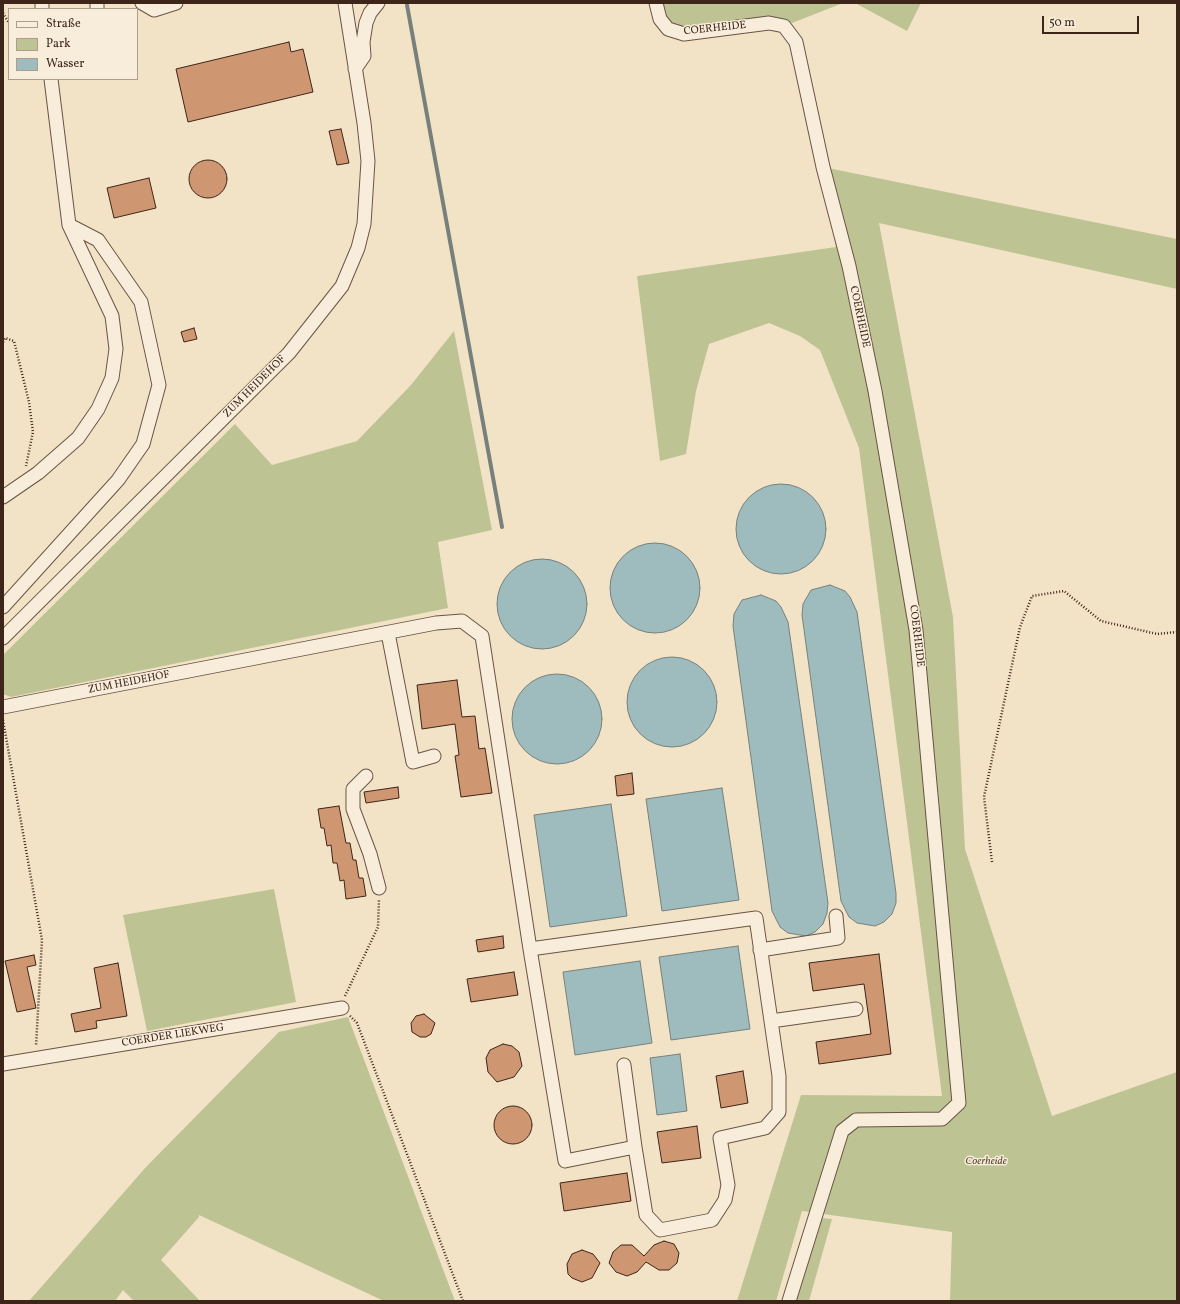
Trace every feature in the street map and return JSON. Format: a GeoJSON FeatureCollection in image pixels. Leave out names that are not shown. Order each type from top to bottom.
{"type":"FeatureCollection","features":[{"type":"Feature","properties":{"kind":"street"},"geometry":{"type":"LineString","coordinates":[[142,3],[154,10],[176,3]]}},
{"type":"Feature","properties":{"kind":"street","name":"ZUM HEIDEHOF"},"geometry":{"type":"LineString","coordinates":[[3,638],[289,353],[342,286],[358,248],[364,224],[368,161],[365,130],[345,3]]}},
{"type":"Feature","properties":{"kind":"street"},"geometry":{"type":"LineString","coordinates":[[355,69],[364,56],[363,42],[366,23],[370,13],[378,3]]}},
{"type":"Feature","properties":{"kind":"street","name":"COERHEIDE"},"geometry":{"type":"LineString","coordinates":[[656,3],[660,19],[668,29],[684,34],[769,23],[784,26],[796,42],[823,167],[849,266],[873,384],[916,630],[959,1103],[942,1118],[856,1120],[842,1131],[789,1301]]}},
{"type":"Feature","properties":{"kind":"street"},"geometry":{"type":"LineString","coordinates":[[3,497],[25,482],[78,438],[98,408],[112,378],[116,349],[112,316],[69,225],[51,80]]}},
{"type":"Feature","properties":{"kind":"street"},"geometry":{"type":"LineString","coordinates":[[3,607],[118,480],[143,444],[159,385],[141,302],[98,240],[69,225]]}},
{"type":"Feature","properties":{"kind":"street","name":"ZUM HEIDEHOF"},"geometry":{"type":"LineString","coordinates":[[3,707],[436,623],[462,621],[482,636],[530,949],[565,1161],[635,1147]]}},
{"type":"Feature","properties":{"kind":"street"},"geometry":{"type":"LineString","coordinates":[[388,633],[413,762],[434,756]]}},
{"type":"Feature","properties":{"kind":"street"},"geometry":{"type":"LineString","coordinates":[[366,776],[353,789],[353,809],[370,854],[379,888]]}},
{"type":"Feature","properties":{"kind":"street"},"geometry":{"type":"LineString","coordinates":[[760,950],[838,938],[836,916]]}},
{"type":"Feature","properties":{"kind":"street"},"geometry":{"type":"LineString","coordinates":[[530,949],[756,918],[779,1076],[779,1112],[765,1128],[720,1138],[728,1185],[725,1200],[712,1220],[660,1230],[646,1215],[624,1065]]}},
{"type":"Feature","properties":{"kind":"street","name":"COERDER LIEKWEG"},"geometry":{"type":"LineString","coordinates":[[3,1064],[342,1008]]}},
{"type":"Feature","properties":{"kind":"street"},"geometry":{"type":"LineString","coordinates":[[771,1021],[856,1009]]}},
{"type":"Feature","properties":{"kind":"path"},"geometry":{"type":"LineString","coordinates":[[3,342],[5,338],[14,341],[30,402],[33,432],[25,470],[25,482]]}},
{"type":"Feature","properties":{"kind":"path"},"geometry":{"type":"LineString","coordinates":[[992,862],[984,797],[1020,627],[1032,596],[1064,591],[1101,620],[1157,634],[1177,632]]}},
{"type":"Feature","properties":{"kind":"path"},"geometry":{"type":"LineString","coordinates":[[3,720],[42,940],[36,1058]]}},
{"type":"Feature","properties":{"kind":"path"},"geometry":{"type":"LineString","coordinates":[[379,888],[378,927],[346,991],[342,1008],[357,1023],[463,1301]]}},
{"type":"Feature","properties":{"kind":"green space"},"geometry":{"type":"Polygon","coordinates":[[[660,3],[843,3],[792,23],[784,19],[767,18],[683,30],[666,22],[660,3]]]}},
{"type":"Feature","properties":{"kind":"green space"},"geometry":{"type":"Polygon","coordinates":[[[855,3],[921,3],[907,31],[855,3]]]}},
{"type":"Feature","properties":{"kind":"green space","name":"Coerheide"},"geometry":{"type":"Polygon","coordinates":[[[823,167],[1177,239],[1177,289],[879,223],[953,617],[965,849],[1052,1116],[1177,1072],[1177,1301],[950,1301],[952,1232],[802,1211],[776,1301],[737,1301],[801,1095],[942,1096],[859,448],[820,350],[800,336],[769,323],[709,344],[696,391],[686,454],[660,461],[637,276],[836,247],[823,167]]]}},
{"type":"Feature","properties":{"kind":"green space"},"geometry":{"type":"Polygon","coordinates":[[[454,331],[492,530],[438,542],[448,608],[11,697],[3,694],[3,655],[235,424],[272,465],[357,441],[411,385],[454,331]]]}},
{"type":"Feature","properties":{"kind":"green space"},"geometry":{"type":"Polygon","coordinates":[[[274,889],[296,1002],[147,1031],[123,915],[274,889]]]}},
{"type":"Feature","properties":{"kind":"green space"},"geometry":{"type":"Polygon","coordinates":[[[348,1017],[455,1301],[384,1301],[199,1215],[199,1217],[161,1260],[200,1301],[134,1301],[123,1290],[115,1301],[29,1301],[146,1167],[279,1032],[348,1017]]]}},
{"type":"Feature","properties":{"kind":"green space"},"geometry":{"type":"Polygon","coordinates":[[[821,1218],[832,1219],[809,1301],[796,1301],[821,1218]]]}},
{"type":"Feature","properties":{"kind":"water"},"geometry":{"type":"Polygon","coordinates":[[[781,484],[798,488],[813,497],[822,512],[826,529],[822,546],[813,561],[798,570],[781,574],[764,570],[749,561],[740,546],[736,529],[740,512],[749,497],[764,488],[781,484]]]}},
{"type":"Feature","properties":{"kind":"water"},"geometry":{"type":"Polygon","coordinates":[[[655,543],[672,547],[687,556],[696,571],[700,588],[696,605],[687,620],[672,629],[655,633],[638,629],[623,620],[614,605],[610,588],[614,571],[623,556],[638,547],[655,543]]]}},
{"type":"Feature","properties":{"kind":"water"},"geometry":{"type":"Polygon","coordinates":[[[542,559],[559,563],[574,572],[583,587],[587,604],[583,621],[574,636],[559,645],[542,649],[525,645],[510,636],[501,621],[497,604],[501,587],[510,572],[525,563],[542,559]]]}},
{"type":"Feature","properties":{"kind":"water"},"geometry":{"type":"Polygon","coordinates":[[[830,585],[845,591],[850,597],[857,612],[896,893],[896,903],[892,914],[884,922],[875,926],[857,923],[849,917],[841,901],[802,615],[803,604],[811,590],[830,585]]]}},
{"type":"Feature","properties":{"kind":"water"},"geometry":{"type":"Polygon","coordinates":[[[761,595],[776,601],[781,607],[788,622],[828,903],[827,913],[823,924],[815,932],[806,936],[788,933],[780,927],[772,911],[733,626],[734,614],[742,600],[761,595]]]}},
{"type":"Feature","properties":{"kind":"water"},"geometry":{"type":"Polygon","coordinates":[[[672,657],[689,661],[704,670],[713,685],[717,702],[713,719],[704,734],[689,743],[672,747],[655,743],[640,734],[631,719],[627,702],[631,685],[640,670],[655,661],[672,657]]]}},
{"type":"Feature","properties":{"kind":"water"},"geometry":{"type":"Polygon","coordinates":[[[557,674],[574,678],[589,687],[598,702],[602,719],[598,736],[589,751],[574,760],[557,764],[540,760],[525,751],[516,736],[512,719],[516,702],[525,687],[540,678],[557,674]]]}},
{"type":"Feature","properties":{"kind":"water"},"geometry":{"type":"Polygon","coordinates":[[[722,788],[739,900],[662,911],[646,799],[722,788]]]}},
{"type":"Feature","properties":{"kind":"water"},"geometry":{"type":"Polygon","coordinates":[[[611,804],[627,916],[550,927],[534,815],[611,804]]]}},
{"type":"Feature","properties":{"kind":"water"},"geometry":{"type":"Polygon","coordinates":[[[738,946],[750,1029],[671,1040],[659,957],[738,946]]]}},
{"type":"Feature","properties":{"kind":"water"},"geometry":{"type":"Polygon","coordinates":[[[640,961],[652,1043],[575,1055],[563,972],[640,961]]]}},
{"type":"Feature","properties":{"kind":"water"},"geometry":{"type":"Polygon","coordinates":[[[680,1054],[687,1111],[657,1115],[650,1058],[680,1054]]]}},
{"type":"Feature","properties":{"kind":"building"},"geometry":{"type":"Polygon","coordinates":[[[289,42],[291,52],[303,49],[313,92],[188,122],[176,69],[289,42]]]}},
{"type":"Feature","properties":{"kind":"building"},"geometry":{"type":"Polygon","coordinates":[[[341,129],[349,163],[337,165],[329,131],[341,129]]]}},
{"type":"Feature","properties":{"kind":"building"},"geometry":{"type":"Polygon","coordinates":[[[204,160],[212,160],[219,163],[224,168],[227,179],[224,190],[219,195],[212,198],[204,198],[197,195],[192,190],[189,183],[189,175],[192,168],[197,163],[204,160]]]}},
{"type":"Feature","properties":{"kind":"building"},"geometry":{"type":"Polygon","coordinates":[[[149,178],[156,208],[114,218],[107,188],[149,178]]]}},
{"type":"Feature","properties":{"kind":"building"},"geometry":{"type":"Polygon","coordinates":[[[194,328],[197,339],[184,342],[181,332],[194,328]]]}},
{"type":"Feature","properties":{"kind":"building"},"geometry":{"type":"Polygon","coordinates":[[[457,680],[462,717],[475,716],[479,749],[485,748],[492,793],[461,797],[455,756],[459,755],[455,724],[422,729],[417,685],[457,680]]]}},
{"type":"Feature","properties":{"kind":"building"},"geometry":{"type":"Polygon","coordinates":[[[632,773],[634,794],[617,796],[615,776],[632,773]]]}},
{"type":"Feature","properties":{"kind":"building"},"geometry":{"type":"Polygon","coordinates":[[[398,787],[399,798],[366,803],[364,792],[398,787]]]}},
{"type":"Feature","properties":{"kind":"building"},"geometry":{"type":"Polygon","coordinates":[[[339,806],[346,843],[350,843],[353,860],[356,860],[359,878],[363,878],[366,896],[346,899],[344,880],[340,881],[337,863],[333,863],[331,845],[327,846],[324,828],[321,828],[318,809],[339,806]]]}},
{"type":"Feature","properties":{"kind":"building"},"geometry":{"type":"Polygon","coordinates":[[[503,936],[504,948],[478,952],[476,940],[503,936]]]}},
{"type":"Feature","properties":{"kind":"building"},"geometry":{"type":"Polygon","coordinates":[[[879,954],[891,1054],[819,1064],[816,1042],[871,1034],[864,984],[813,991],[809,963],[879,954]]]}},
{"type":"Feature","properties":{"kind":"building"},"geometry":{"type":"Polygon","coordinates":[[[34,955],[36,965],[27,967],[36,1008],[17,1012],[5,961],[34,955]]]}},
{"type":"Feature","properties":{"kind":"building"},"geometry":{"type":"Polygon","coordinates":[[[118,963],[127,1016],[96,1021],[97,1028],[75,1032],[71,1014],[101,1008],[94,968],[118,963]]]}},
{"type":"Feature","properties":{"kind":"building"},"geometry":{"type":"Polygon","coordinates":[[[514,972],[518,995],[471,1002],[467,979],[514,972]]]}},
{"type":"Feature","properties":{"kind":"building"},"geometry":{"type":"Polygon","coordinates":[[[424,1014],[435,1023],[431,1034],[426,1037],[420,1037],[412,1032],[411,1023],[416,1016],[424,1014]]]}},
{"type":"Feature","properties":{"kind":"building"},"geometry":{"type":"Polygon","coordinates":[[[503,1044],[512,1046],[519,1052],[522,1066],[514,1077],[497,1082],[488,1072],[486,1058],[490,1050],[503,1044]]]}},
{"type":"Feature","properties":{"kind":"building"},"geometry":{"type":"Polygon","coordinates":[[[743,1071],[748,1103],[721,1108],[716,1076],[743,1071]]]}},
{"type":"Feature","properties":{"kind":"building"},"geometry":{"type":"Polygon","coordinates":[[[513,1106],[526,1112],[532,1125],[526,1138],[513,1144],[500,1138],[494,1125],[500,1112],[513,1106]]]}},
{"type":"Feature","properties":{"kind":"building"},"geometry":{"type":"Polygon","coordinates":[[[697,1126],[701,1158],[662,1163],[657,1132],[697,1126]]]}},
{"type":"Feature","properties":{"kind":"building"},"geometry":{"type":"Polygon","coordinates":[[[627,1173],[631,1201],[564,1211],[560,1183],[627,1173]]]}},
{"type":"Feature","properties":{"kind":"building"},"geometry":{"type":"Polygon","coordinates":[[[664,1241],[674,1244],[679,1253],[677,1263],[669,1270],[659,1270],[646,1262],[637,1272],[627,1276],[616,1272],[609,1263],[613,1252],[621,1245],[632,1245],[644,1256],[654,1245],[664,1241]]]}},
{"type":"Feature","properties":{"kind":"building"},"geometry":{"type":"Polygon","coordinates":[[[582,1250],[593,1254],[600,1263],[592,1278],[582,1282],[572,1278],[568,1274],[567,1264],[572,1254],[582,1250]]]}},
{"type":"Feature","properties":{"kind":"waterway"},"geometry":{"type":"LineString","coordinates":[[407,5],[502,527]]}}]}
